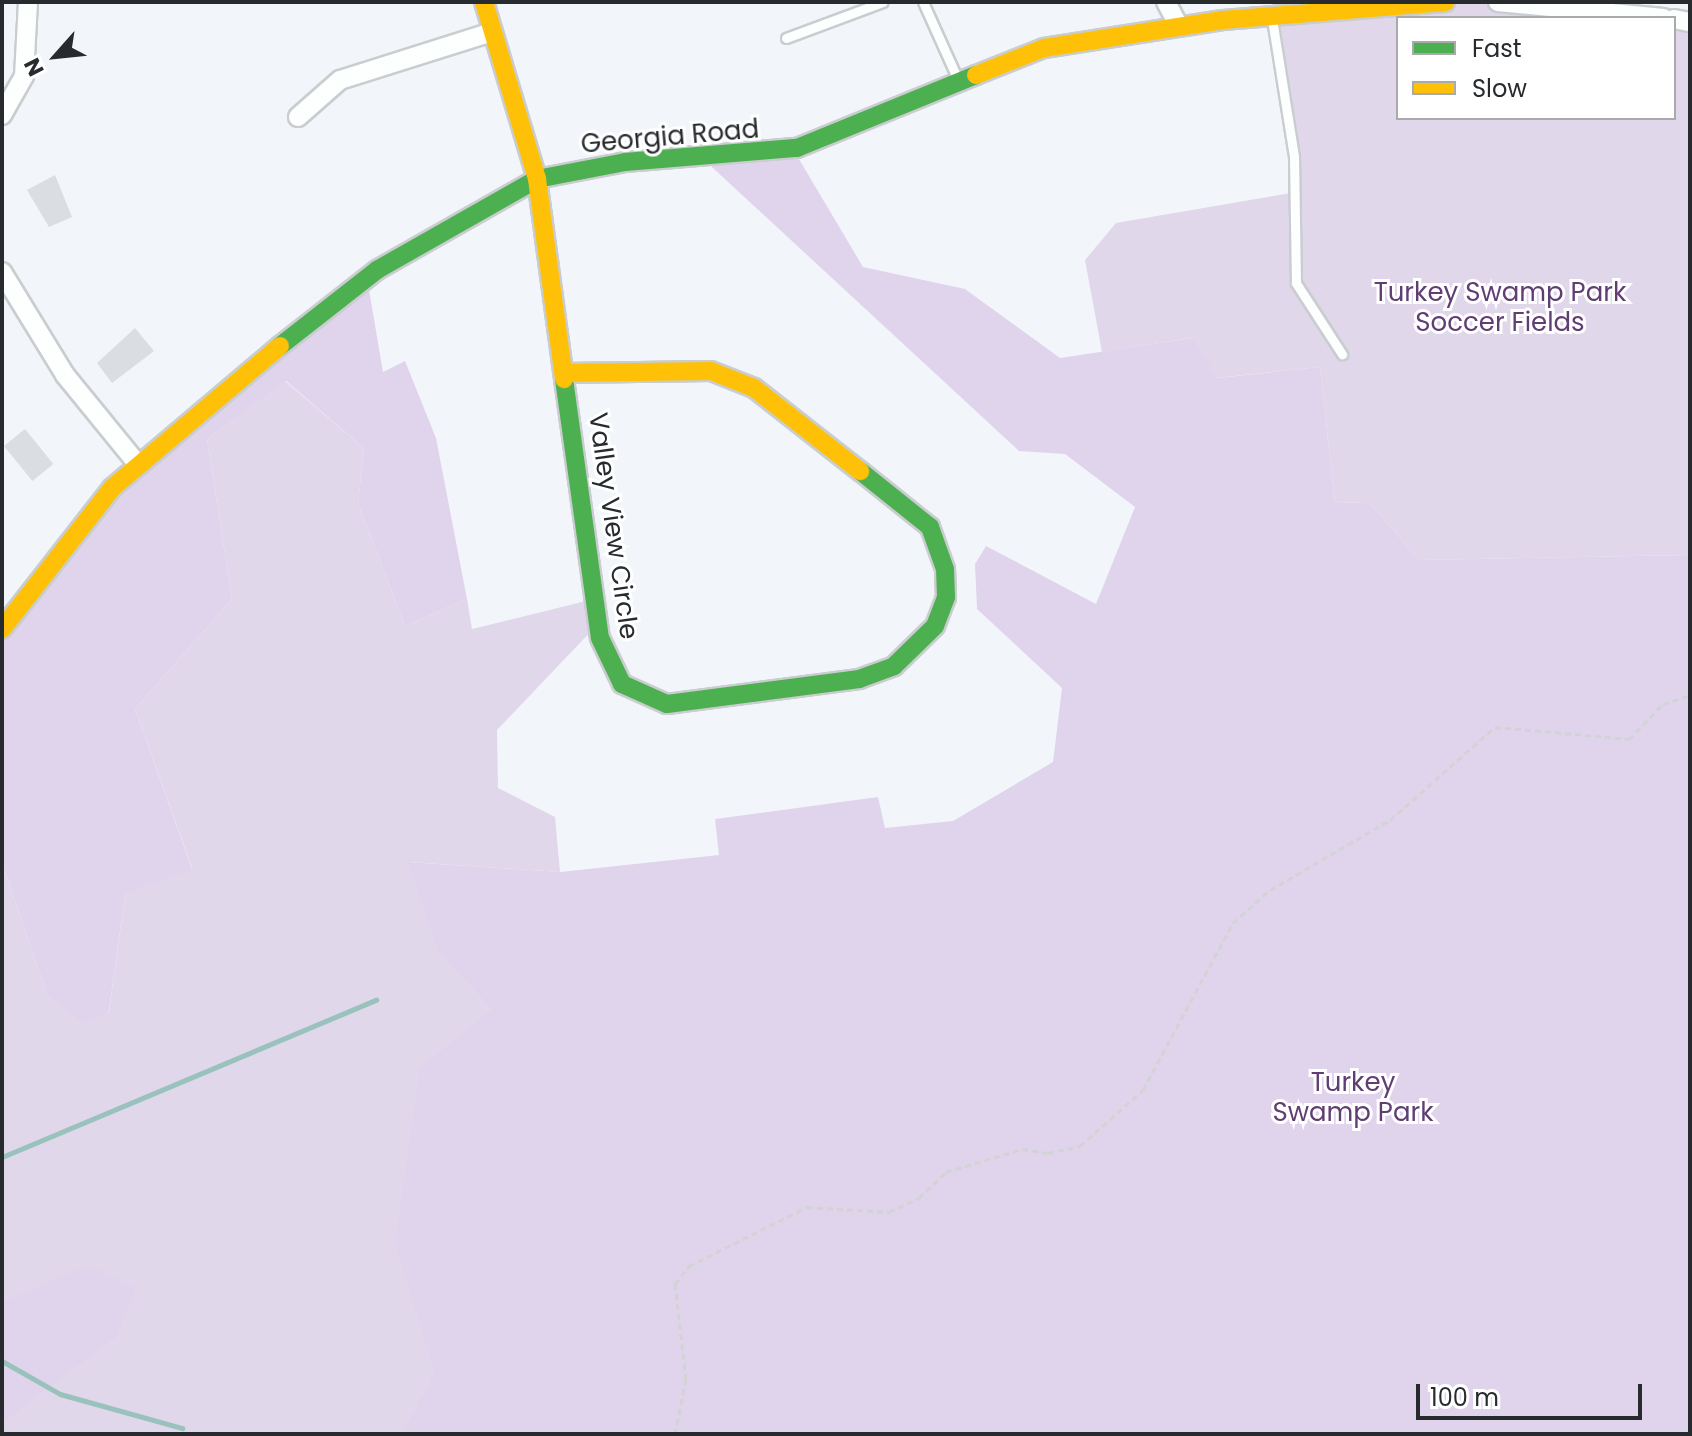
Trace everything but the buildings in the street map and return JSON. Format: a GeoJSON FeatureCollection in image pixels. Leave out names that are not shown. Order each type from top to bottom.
{"type":"FeatureCollection","features":[{"type":"Feature","properties":{"kind":"street"},"geometry":{"type":"LineString","coordinates":[[2,115],[24,76],[28,2]]}},
{"type":"Feature","properties":{"kind":"street","name":"Valley View Circle"},"geometry":{"type":"LineString","coordinates":[[484,2],[537,179],[600,638],[608,664],[641,697],[697,701],[859,679],[894,666],[935,626],[946,583],[930,527],[754,388],[711,371],[564,373]]}},
{"type":"Feature","properties":{"kind":"street"},"geometry":{"type":"LineString","coordinates":[[1166,2],[1179,26]]}},
{"type":"Feature","properties":{"kind":"street","name":"Georgia Road"},"geometry":{"type":"LineString","coordinates":[[2,629],[136,462],[377,270],[537,179],[625,162],[797,148],[1044,48],[1179,26],[1445,2]]}},
{"type":"Feature","properties":{"kind":"street"},"geometry":{"type":"LineString","coordinates":[[1498,2],[1642,16]]}},
{"type":"Feature","properties":{"kind":"street"},"geometry":{"type":"LineString","coordinates":[[298,117],[340,80],[492,32]]}},
{"type":"Feature","properties":{"kind":"street"},"geometry":{"type":"LineString","coordinates":[[2,272],[65,375],[136,462]]}},
{"type":"Feature","properties":{"kind":"lane"},"geometry":{"type":"LineString","coordinates":[[786,38],[883,2]]}},
{"type":"Feature","properties":{"kind":"lane"},"geometry":{"type":"LineString","coordinates":[[923,2],[959,83]]}},
{"type":"Feature","properties":{"kind":"lane"},"geometry":{"type":"LineString","coordinates":[[1271,16],[1294,157],[1296,283],[1342,354]]}},
{"type":"Feature","properties":{"kind":"path"},"geometry":{"type":"LineString","coordinates":[[675,1434],[686,1379],[675,1284],[689,1266],[807,1207],[889,1212],[919,1198],[946,1172],[1022,1149],[1048,1153],[1080,1146],[1143,1090],[1233,923],[1270,890],[1390,820],[1495,727],[1629,739],[1663,704],[1690,695]]}},
{"type":"Feature","properties":{"kind":"green space","name":"Turkey Swamp Park Soccer Fields"},"geometry":{"type":"Polygon","coordinates":[[[1272,2],[1615,2],[1690,10],[1690,555],[1419,560],[1369,502],[1335,503],[1320,367],[1216,378],[1192,338],[1102,352],[1085,260],[1116,223],[1297,192],[1272,2]]]}},
{"type":"Feature","properties":{"kind":"green space","name":"Turkey Swamp Park"},"geometry":{"type":"Polygon","coordinates":[[[790,144],[863,267],[965,289],[1060,358],[1193,338],[1217,378],[1320,367],[1335,503],[1369,502],[1419,560],[1690,555],[1690,1434],[402,1434],[435,1373],[395,1244],[420,1068],[492,1009],[438,951],[408,862],[560,872],[719,855],[715,819],[878,797],[885,828],[953,821],[1053,762],[1062,688],[977,609],[975,564],[986,546],[1096,604],[1135,507],[1065,454],[1019,451],[700,156],[790,144]]]}},
{"type":"Feature","properties":{"kind":"green space"},"geometry":{"type":"Polygon","coordinates":[[[367,278],[383,372],[405,361],[436,438],[467,599],[405,626],[358,503],[364,448],[286,381],[207,439],[232,599],[135,709],[192,869],[125,895],[109,1011],[85,1024],[47,994],[2,863],[2,616],[126,473],[367,278]]]}},
{"type":"Feature","properties":{"kind":"green space"},"geometry":{"type":"Polygon","coordinates":[[[285,381],[364,448],[358,503],[405,626],[467,599],[472,629],[594,599],[597,625],[497,730],[498,788],[555,817],[560,872],[409,862],[1690,1434],[2,1434],[2,863],[47,994],[109,1012],[125,895],[192,868],[135,709],[232,599],[207,439],[285,381]]]}},
{"type":"Feature","properties":{"kind":"green space"},"geometry":{"type":"Polygon","coordinates":[[[88,1265],[136,1289],[116,1337],[2,1423],[2,1302],[88,1265]]]}},
{"type":"Feature","properties":{"kind":"waterway"},"geometry":{"type":"LineString","coordinates":[[2,1157],[376,1000]]}},
{"type":"Feature","properties":{"kind":"waterway"},"geometry":{"type":"LineString","coordinates":[[2,1361],[60,1394],[182,1428]]}},
{"type":"Feature","properties":{"kind":"traffic: fast"},"geometry":{"type":"LineString","coordinates":[[280,346],[377,270],[537,179],[625,162],[797,148],[976,75]]}},
{"type":"Feature","properties":{"kind":"traffic: fast"},"geometry":{"type":"LineString","coordinates":[[564,379],[600,638],[622,684],[667,704],[859,679],[894,666],[935,626],[946,597],[945,569],[930,527],[860,471]]}},
{"type":"Feature","properties":{"kind":"traffic: slow"},"geometry":{"type":"LineString","coordinates":[[484,2],[537,179],[564,379]]}},
{"type":"Feature","properties":{"kind":"traffic: slow"},"geometry":{"type":"LineString","coordinates":[[976,75],[1044,48],[1223,20],[1445,2]]}},
{"type":"Feature","properties":{"kind":"traffic: slow"},"geometry":{"type":"LineString","coordinates":[[2,629],[112,488],[280,346]]}},
{"type":"Feature","properties":{"kind":"traffic: slow"},"geometry":{"type":"LineString","coordinates":[[564,373],[711,371],[754,388],[860,471]]}}]}
